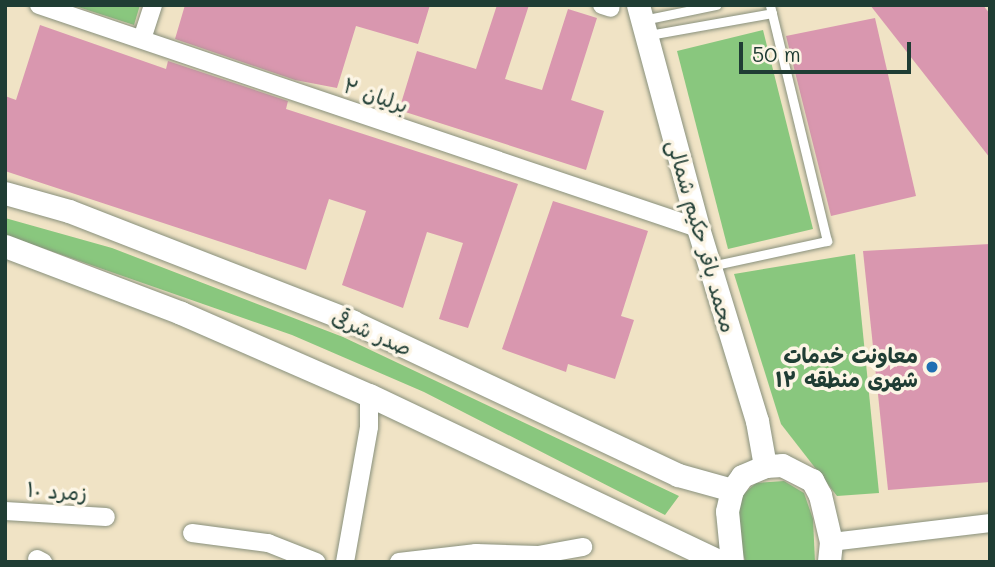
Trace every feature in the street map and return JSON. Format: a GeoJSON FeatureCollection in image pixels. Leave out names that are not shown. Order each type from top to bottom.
{"type":"FeatureCollection","features":[{"type":"Feature","properties":{"kind":"street","name":"برلیان ۲"},"geometry":{"type":"LineString","coordinates":[[39,5],[698,228]]}},
{"type":"Feature","properties":{"kind":"street"},"geometry":{"type":"LineString","coordinates":[[142,39],[153,5]]}},
{"type":"Feature","properties":{"kind":"street","name":"محمد باقر حکیم شمالی"},"geometry":{"type":"LineString","coordinates":[[642,20],[698,228],[757,421],[765,466]]}},
{"type":"Feature","properties":{"kind":"street","name":"صدر شرقی"},"geometry":{"type":"LineString","coordinates":[[5,193],[69,211],[353,322],[678,475],[732,490]]}},
{"type":"Feature","properties":{"kind":"street"},"geometry":{"type":"LineString","coordinates":[[5,246],[181,313],[369,395],[720,562]]}},
{"type":"Feature","properties":{"kind":"street"},"geometry":{"type":"LineString","coordinates":[[345,562],[369,428],[369,395]]}},
{"type":"Feature","properties":{"kind":"street"},"geometry":{"type":"LineString","coordinates":[[733,562],[727,511],[732,490],[742,476],[765,466],[798,470],[812,480],[826,510],[830,552],[990,523]]}},
{"type":"Feature","properties":{"kind":"street","name":"زمرد ۱۰"},"geometry":{"type":"LineString","coordinates":[[5,511],[106,517]]}},
{"type":"Feature","properties":{"kind":"street"},"geometry":{"type":"LineString","coordinates":[[192,533],[268,543],[316,562]]}},
{"type":"Feature","properties":{"kind":"street"},"geometry":{"type":"LineString","coordinates":[[399,562],[476,553],[538,555],[583,547]]}},
{"type":"Feature","properties":{"kind":"lane"},"geometry":{"type":"LineString","coordinates":[[642,20],[716,5]]}},
{"type":"Feature","properties":{"kind":"lane"},"geometry":{"type":"LineString","coordinates":[[642,20],[771,9],[827,242],[709,266]]}},
{"type":"Feature","properties":{"kind":"green space"},"geometry":{"type":"Polygon","coordinates":[[[72,5],[140,5],[134,25],[72,5]]]}},
{"type":"Feature","properties":{"kind":"green space"},"geometry":{"type":"Polygon","coordinates":[[[763,30],[813,229],[728,249],[677,51],[763,30]]]}},
{"type":"Feature","properties":{"kind":"green space"},"geometry":{"type":"Polygon","coordinates":[[[5,218],[112,248],[343,337],[679,496],[665,515],[424,392],[292,335],[5,235],[5,218]]]}},
{"type":"Feature","properties":{"kind":"green space"},"geometry":{"type":"Polygon","coordinates":[[[855,254],[879,493],[837,496],[781,424],[734,274],[855,254]]]}},
{"type":"Feature","properties":{"kind":"green space"},"geometry":{"type":"Polygon","coordinates":[[[784,481],[804,493],[813,519],[815,562],[746,562],[738,544],[739,498],[756,483],[784,481]]]}},
{"type":"Feature","properties":{"kind":"building"},"geometry":{"type":"Polygon","coordinates":[[[185,5],[430,5],[418,44],[356,26],[337,88],[295,80],[175,39],[185,5]]]}},
{"type":"Feature","properties":{"kind":"building"},"geometry":{"type":"Polygon","coordinates":[[[497,5],[529,5],[505,79],[542,90],[568,9],[597,18],[571,100],[604,111],[586,170],[399,110],[417,51],[476,69],[497,5]]]}},
{"type":"Feature","properties":{"kind":"building"},"geometry":{"type":"Polygon","coordinates":[[[870,5],[983,5],[990,14],[990,158],[870,5]]]}},
{"type":"Feature","properties":{"kind":"building"},"geometry":{"type":"Polygon","coordinates":[[[875,18],[916,196],[831,216],[786,36],[875,18]]]}},
{"type":"Feature","properties":{"kind":"building"},"geometry":{"type":"Polygon","coordinates":[[[40,25],[166,69],[168,61],[288,101],[286,109],[518,184],[468,328],[439,319],[463,243],[427,232],[403,308],[342,285],[366,211],[329,199],[306,270],[5,171],[5,96],[16,100],[40,25]]]}},
{"type":"Feature","properties":{"kind":"building"},"geometry":{"type":"Polygon","coordinates":[[[553,201],[648,231],[621,316],[634,320],[615,379],[568,364],[566,372],[502,349],[553,201]]]}},
{"type":"Feature","properties":{"kind":"building","name":"معاونت خدمات شهری منطقه ۱۲"},"geometry":{"type":"Polygon","coordinates":[[[990,244],[990,482],[888,490],[863,251],[990,244]]]}},
{"type":"Feature","properties":{"kind":"place","name":"معاونت خدمات شهری منطقه ۱۲"},"geometry":{"type":"Point","coordinates":[932,367]}}]}
